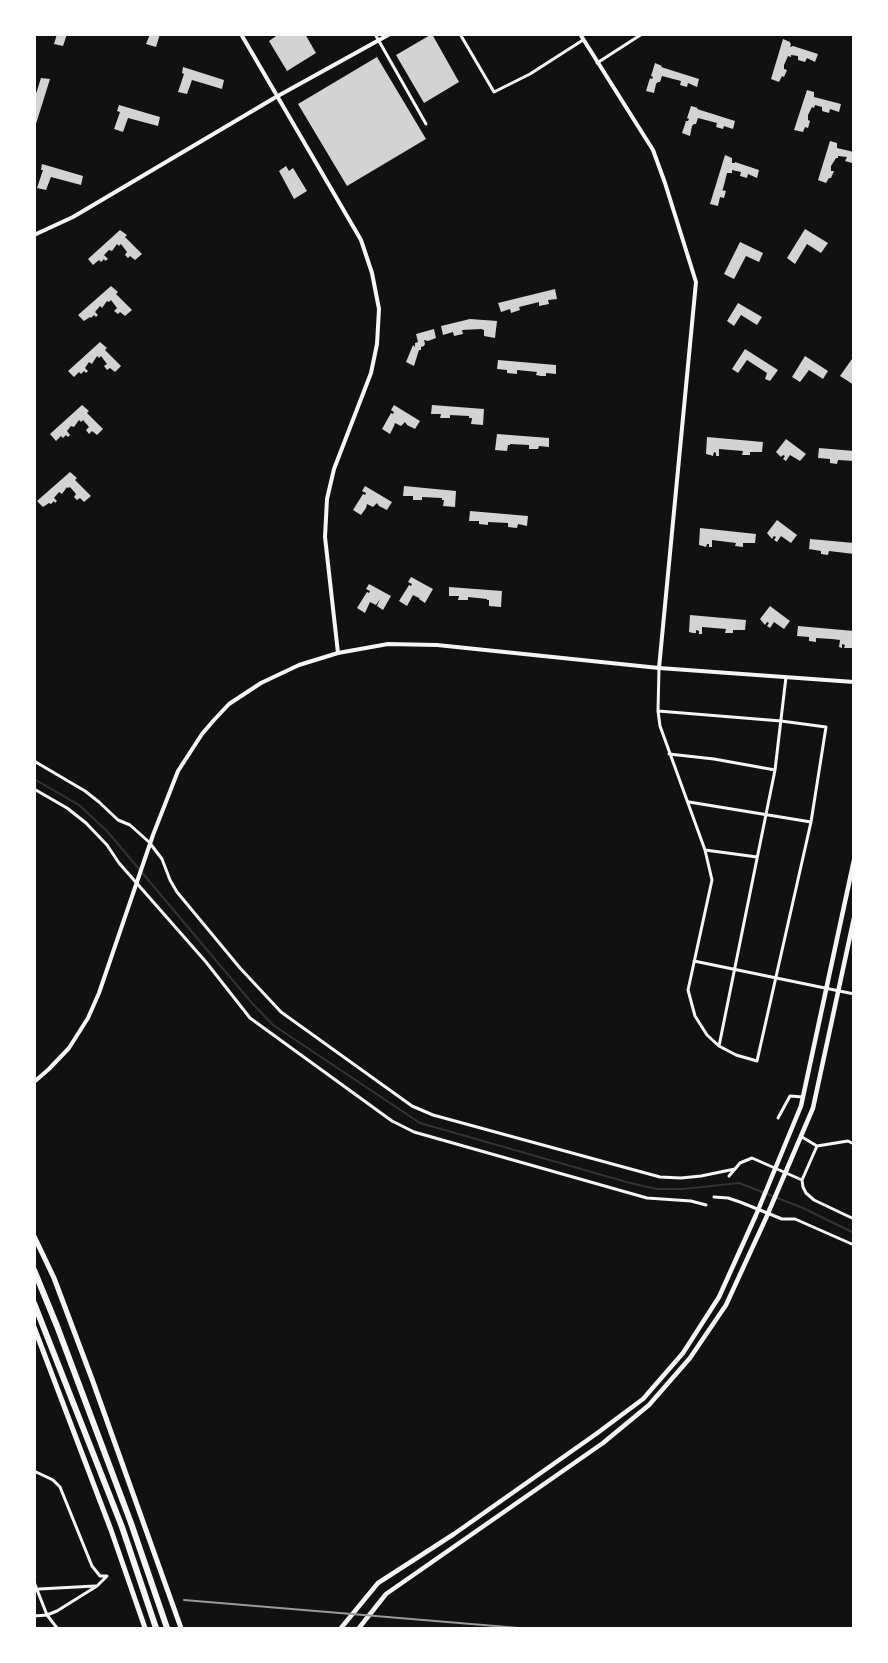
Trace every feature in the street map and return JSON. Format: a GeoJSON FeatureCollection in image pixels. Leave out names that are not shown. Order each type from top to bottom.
{"type":"FeatureCollection","features":[{"type":"Feature","properties":{"kind":"highway"},"geometry":{"type":"LineString","coordinates":[[34,1236],[54,1278],[77,1338],[181,1629]]}},
{"type":"Feature","properties":{"kind":"highway"},"geometry":{"type":"LineString","coordinates":[[34,1270],[131,1523],[167,1629]]}},
{"type":"Feature","properties":{"kind":"highway"},"geometry":{"type":"LineString","coordinates":[[34,1304],[122,1527],[156,1629]]}},
{"type":"Feature","properties":{"kind":"highway"},"geometry":{"type":"LineString","coordinates":[[34,1328],[111,1530],[145,1629]]}},
{"type":"Feature","properties":{"kind":"main road"},"geometry":{"type":"LineString","coordinates":[[341,1629],[378,1583],[454,1534],[596,1434],[643,1398],[683,1353],[719,1297],[801,1106],[854,860]]}},
{"type":"Feature","properties":{"kind":"main road"},"geometry":{"type":"LineString","coordinates":[[359,1629],[386,1594],[603,1443],[649,1405],[690,1358],[726,1305],[813,1108],[854,918]]}},
{"type":"Feature","properties":{"kind":"street"},"geometry":{"type":"LineString","coordinates":[[241,34],[361,240],[372,273],[379,309],[377,344],[371,373],[333,469],[327,499],[325,537],[338,653]]}},
{"type":"Feature","properties":{"kind":"street"},"geometry":{"type":"LineString","coordinates":[[375,34],[426,124]]}},
{"type":"Feature","properties":{"kind":"street"},"geometry":{"type":"LineString","coordinates":[[34,235],[73,217],[276,97],[390,34]]}},
{"type":"Feature","properties":{"kind":"street"},"geometry":{"type":"LineString","coordinates":[[460,34],[494,92],[530,74],[583,39]]}},
{"type":"Feature","properties":{"kind":"street"},"geometry":{"type":"LineString","coordinates":[[580,34],[652,150],[665,183],[696,282],[659,668],[658,711],[660,726],[689,802],[712,880],[688,990],[695,1016],[707,1035],[719,1046],[736,1055],[757,1061],[811,822],[826,727],[658,711]]}},
{"type":"Feature","properties":{"kind":"street"},"geometry":{"type":"LineString","coordinates":[[631,34],[634,39]]}},
{"type":"Feature","properties":{"kind":"street"},"geometry":{"type":"LineString","coordinates":[[597,63],[642,34]]}},
{"type":"Feature","properties":{"kind":"street"},"geometry":{"type":"LineString","coordinates":[[34,1082],[69,1048],[88,1018],[178,771],[202,734],[229,704],[261,683],[299,665],[338,653],[388,644],[437,645],[659,668],[854,682]]}},
{"type":"Feature","properties":{"kind":"street"},"geometry":{"type":"LineString","coordinates":[[719,1046],[776,770],[786,676]]}},
{"type":"Feature","properties":{"kind":"street"},"geometry":{"type":"LineString","coordinates":[[669,754],[776,770]]}},
{"type":"Feature","properties":{"kind":"street"},"geometry":{"type":"LineString","coordinates":[[34,761],[85,791],[118,820],[130,825],[149,842],[162,859],[177,892],[240,968],[281,1012],[412,1106],[433,1115],[660,1177],[701,1176],[735,1169]]}},
{"type":"Feature","properties":{"kind":"street"},"geometry":{"type":"LineString","coordinates":[[34,789],[67,808],[86,823],[107,845],[119,863],[206,962],[250,1018],[392,1121],[414,1132],[647,1198],[706,1205]]}},
{"type":"Feature","properties":{"kind":"street"},"geometry":{"type":"LineString","coordinates":[[689,802],[811,822]]}},
{"type":"Feature","properties":{"kind":"street"},"geometry":{"type":"LineString","coordinates":[[705,850],[758,857]]}},
{"type":"Feature","properties":{"kind":"street"},"geometry":{"type":"LineString","coordinates":[[694,962],[854,994]]}},
{"type":"Feature","properties":{"kind":"street"},"geometry":{"type":"LineString","coordinates":[[778,1118],[790,1096],[803,1097]]}},
{"type":"Feature","properties":{"kind":"street"},"geometry":{"type":"LineString","coordinates":[[801,1136],[817,1146],[848,1141],[854,1144]]}},
{"type":"Feature","properties":{"kind":"street"},"geometry":{"type":"LineString","coordinates":[[817,1146],[802,1180],[806,1193],[814,1200],[854,1219]]}},
{"type":"Feature","properties":{"kind":"street"},"geometry":{"type":"LineString","coordinates":[[729,1176],[740,1163],[752,1158],[802,1180]]}},
{"type":"Feature","properties":{"kind":"street"},"geometry":{"type":"LineString","coordinates":[[714,1197],[729,1198],[782,1219],[795,1219],[854,1245]]}},
{"type":"Feature","properties":{"kind":"street"},"geometry":{"type":"LineString","coordinates":[[34,1471],[53,1480],[60,1487],[92,1566],[100,1576],[107,1576],[97,1586],[57,1611],[34,1616]]}},
{"type":"Feature","properties":{"kind":"street"},"geometry":{"type":"LineString","coordinates":[[34,1582],[47,1615],[57,1629]]}},
{"type":"Feature","properties":{"kind":"street"},"geometry":{"type":"LineString","coordinates":[[38,1589],[97,1586]]}},
{"type":"Feature","properties":{"kind":"building"},"geometry":{"type":"Polygon","coordinates":[[[57,34],[67,34],[63,46],[54,44],[57,34]]]}},
{"type":"Feature","properties":{"kind":"building"},"geometry":{"type":"Polygon","coordinates":[[[150,34],[160,34],[156,47],[146,44],[150,34]]]}},
{"type":"Feature","properties":{"kind":"building"},"geometry":{"type":"Polygon","coordinates":[[[279,34],[305,34],[316,53],[287,71],[269,41],[279,34]]]}},
{"type":"Feature","properties":{"kind":"building"},"geometry":{"type":"Polygon","coordinates":[[[432,34],[459,82],[424,103],[396,55],[432,34]]]}},
{"type":"Feature","properties":{"kind":"building"},"geometry":{"type":"Polygon","coordinates":[[[783,39],[790,42],[790,47],[818,54],[815,62],[807,58],[805,62],[798,60],[798,56],[788,56],[784,65],[784,69],[787,70],[779,82],[771,79],[783,39]]]}},
{"type":"Feature","properties":{"kind":"building"},"geometry":{"type":"Polygon","coordinates":[[[377,57],[426,139],[347,186],[298,104],[377,57]]]}},
{"type":"Feature","properties":{"kind":"building"},"geometry":{"type":"Polygon","coordinates":[[[655,63],[699,79],[697,87],[688,83],[687,87],[680,85],[681,81],[662,76],[660,82],[656,84],[654,93],[646,91],[650,78],[653,77],[651,76],[655,63]]]}},
{"type":"Feature","properties":{"kind":"building"},"geometry":{"type":"Polygon","coordinates":[[[183,67],[224,80],[222,89],[192,80],[187,94],[178,92],[184,74],[182,73],[183,67]]]}},
{"type":"Feature","properties":{"kind":"building"},"geometry":{"type":"Polygon","coordinates":[[[41,78],[50,79],[35,127],[34,100],[41,78]]]}},
{"type":"Feature","properties":{"kind":"building"},"geometry":{"type":"Polygon","coordinates":[[[807,90],[814,92],[814,97],[841,104],[839,112],[830,109],[829,113],[822,111],[822,107],[815,105],[814,108],[812,107],[808,115],[810,121],[808,128],[805,127],[803,132],[794,130],[807,90]]]}},
{"type":"Feature","properties":{"kind":"building"},"geometry":{"type":"Polygon","coordinates":[[[119,105],[160,117],[158,126],[128,118],[123,132],[114,129],[120,112],[117,111],[119,105]]]}},
{"type":"Feature","properties":{"kind":"building"},"geometry":{"type":"Polygon","coordinates":[[[691,106],[735,121],[733,129],[724,126],[723,129],[716,127],[717,123],[698,118],[696,124],[692,126],[690,136],[682,133],[689,119],[687,118],[691,106]]]}},
{"type":"Feature","properties":{"kind":"building"},"geometry":{"type":"Polygon","coordinates":[[[830,141],[837,143],[837,148],[854,152],[854,160],[852,163],[845,161],[847,157],[838,156],[831,166],[831,171],[834,171],[831,178],[826,183],[818,180],[830,141]]]}},
{"type":"Feature","properties":{"kind":"building"},"geometry":{"type":"Polygon","coordinates":[[[725,155],[732,158],[732,163],[759,170],[757,178],[748,174],[747,178],[740,176],[741,172],[732,170],[732,173],[727,173],[722,190],[726,191],[724,198],[720,197],[718,206],[710,204],[725,155]]]}},
{"type":"Feature","properties":{"kind":"building"},"geometry":{"type":"Polygon","coordinates":[[[42,164],[83,176],[81,185],[51,177],[46,190],[37,188],[43,170],[41,170],[42,164]]]}},
{"type":"Feature","properties":{"kind":"building"},"geometry":{"type":"Polygon","coordinates":[[[286,166],[289,171],[293,168],[307,191],[294,199],[279,171],[286,166]]]}},
{"type":"Feature","properties":{"kind":"building"},"geometry":{"type":"Polygon","coordinates":[[[805,229],[828,243],[821,253],[807,244],[795,264],[787,258],[805,229]]]}},
{"type":"Feature","properties":{"kind":"building"},"geometry":{"type":"Polygon","coordinates":[[[120,230],[142,254],[135,260],[130,256],[128,258],[121,244],[119,246],[117,244],[112,251],[109,250],[104,255],[108,259],[101,262],[99,260],[93,265],[88,259],[120,230]]]}},
{"type":"Feature","properties":{"kind":"building"},"geometry":{"type":"Polygon","coordinates":[[[740,242],[763,253],[759,262],[746,256],[734,279],[724,274],[740,242]]]}},
{"type":"Feature","properties":{"kind":"building"},"geometry":{"type":"Polygon","coordinates":[[[111,286],[132,310],[125,316],[120,312],[118,314],[114,311],[117,308],[111,300],[107,301],[102,308],[100,306],[95,312],[98,315],[96,317],[94,315],[84,321],[78,315],[111,286]]]}},
{"type":"Feature","properties":{"kind":"building"},"geometry":{"type":"Polygon","coordinates":[[[555,289],[557,299],[548,300],[549,304],[539,306],[539,302],[519,307],[520,310],[511,313],[510,309],[501,312],[498,303],[555,289]]]}},
{"type":"Feature","properties":{"kind":"building"},"geometry":{"type":"Polygon","coordinates":[[[738,303],[762,317],[757,325],[741,315],[734,326],[727,321],[738,303]]]}},
{"type":"Feature","properties":{"kind":"building"},"geometry":{"type":"Polygon","coordinates":[[[470,319],[497,321],[495,338],[484,336],[484,330],[481,329],[462,330],[463,334],[454,336],[453,332],[443,335],[441,326],[470,319]]]}},
{"type":"Feature","properties":{"kind":"building"},"geometry":{"type":"Polygon","coordinates":[[[434,329],[436,338],[424,340],[425,344],[419,350],[414,366],[406,362],[413,345],[415,347],[415,343],[418,342],[416,334],[434,329]]]}},
{"type":"Feature","properties":{"kind":"building"},"geometry":{"type":"Polygon","coordinates":[[[100,342],[121,366],[115,372],[110,368],[107,370],[104,366],[107,364],[101,356],[99,358],[97,356],[92,364],[89,362],[85,368],[88,371],[86,373],[79,372],[74,377],[68,371],[100,342]]]}},
{"type":"Feature","properties":{"kind":"building"},"geometry":{"type":"Polygon","coordinates":[[[745,349],[778,370],[770,381],[765,379],[767,373],[747,360],[738,373],[732,369],[745,349]]]}},
{"type":"Feature","properties":{"kind":"building"},"geometry":{"type":"Polygon","coordinates":[[[805,356],[828,371],[823,379],[809,370],[800,382],[792,377],[805,356]]]}},
{"type":"Feature","properties":{"kind":"building"},"geometry":{"type":"Polygon","coordinates":[[[854,356],[852,378],[854,385],[840,376],[854,356]]]}},
{"type":"Feature","properties":{"kind":"building"},"geometry":{"type":"Polygon","coordinates":[[[498,360],[556,365],[556,374],[546,373],[546,376],[541,376],[536,375],[537,372],[517,370],[517,374],[507,373],[507,370],[497,369],[498,360]]]}},
{"type":"Feature","properties":{"kind":"building"},"geometry":{"type":"Polygon","coordinates":[[[82,405],[103,429],[97,435],[92,431],[89,434],[86,430],[89,427],[83,420],[81,422],[79,420],[67,431],[70,435],[68,437],[61,436],[56,441],[50,434],[82,405]]]}},
{"type":"Feature","properties":{"kind":"building"},"geometry":{"type":"Polygon","coordinates":[[[394,405],[420,421],[415,429],[405,422],[401,426],[395,423],[390,434],[382,429],[391,413],[394,412],[391,410],[394,405]]]}},
{"type":"Feature","properties":{"kind":"building"},"geometry":{"type":"Polygon","coordinates":[[[432,405],[484,409],[483,425],[471,424],[472,418],[469,416],[450,415],[450,418],[440,418],[441,414],[431,414],[432,405]]]}},
{"type":"Feature","properties":{"kind":"building"},"geometry":{"type":"Polygon","coordinates":[[[497,434],[549,438],[549,447],[539,446],[538,449],[529,449],[529,445],[510,444],[507,451],[495,450],[497,434]]]}},
{"type":"Feature","properties":{"kind":"building"},"geometry":{"type":"Polygon","coordinates":[[[707,437],[763,442],[762,452],[742,455],[743,451],[719,449],[719,456],[716,456],[714,452],[713,456],[706,454],[707,437]]]}},
{"type":"Feature","properties":{"kind":"building"},"geometry":{"type":"Polygon","coordinates":[[[786,439],[806,454],[800,461],[790,455],[786,461],[783,459],[785,456],[781,457],[776,452],[786,439]]]}},
{"type":"Feature","properties":{"kind":"building"},"geometry":{"type":"Polygon","coordinates":[[[819,448],[854,451],[854,461],[838,460],[837,464],[830,463],[830,459],[818,458],[819,448]]]}},
{"type":"Feature","properties":{"kind":"building"},"geometry":{"type":"Polygon","coordinates":[[[70,472],[91,496],[84,502],[80,498],[77,500],[74,497],[76,494],[70,487],[67,487],[62,494],[59,492],[54,498],[57,501],[55,503],[54,501],[43,507],[37,501],[70,472]]]}},
{"type":"Feature","properties":{"kind":"building"},"geometry":{"type":"Polygon","coordinates":[[[365,486],[392,502],[387,510],[377,503],[373,507],[367,504],[361,515],[353,510],[366,493],[362,491],[365,486]]]}},
{"type":"Feature","properties":{"kind":"building"},"geometry":{"type":"Polygon","coordinates":[[[404,486],[456,491],[455,507],[443,506],[442,498],[422,497],[422,500],[413,500],[413,496],[403,496],[404,486]]]}},
{"type":"Feature","properties":{"kind":"building"},"geometry":{"type":"Polygon","coordinates":[[[470,511],[528,516],[527,526],[518,524],[517,528],[508,527],[508,523],[479,524],[479,521],[469,521],[470,511]]]}},
{"type":"Feature","properties":{"kind":"building"},"geometry":{"type":"Polygon","coordinates":[[[777,520],[797,535],[791,543],[781,536],[777,542],[774,540],[776,537],[772,539],[767,533],[777,520]]]}},
{"type":"Feature","properties":{"kind":"building"},"geometry":{"type":"Polygon","coordinates":[[[700,528],[756,534],[755,543],[743,543],[743,547],[735,546],[736,543],[712,540],[712,547],[707,544],[706,547],[699,545],[700,528]]]}},
{"type":"Feature","properties":{"kind":"building"},"geometry":{"type":"Polygon","coordinates":[[[810,539],[854,543],[854,554],[829,551],[828,555],[821,554],[821,551],[809,549],[810,539]]]}},
{"type":"Feature","properties":{"kind":"building"},"geometry":{"type":"Polygon","coordinates":[[[411,577],[433,589],[425,603],[419,599],[420,597],[413,595],[407,606],[399,601],[412,584],[408,582],[411,577]]]}},
{"type":"Feature","properties":{"kind":"building"},"geometry":{"type":"Polygon","coordinates":[[[369,584],[391,596],[383,610],[377,606],[380,599],[376,605],[370,602],[365,613],[357,608],[370,591],[366,589],[369,584]]]}},
{"type":"Feature","properties":{"kind":"building"},"geometry":{"type":"Polygon","coordinates":[[[449,587],[502,591],[501,607],[489,606],[487,599],[468,597],[468,600],[458,600],[459,596],[449,596],[449,587]]]}},
{"type":"Feature","properties":{"kind":"building"},"geometry":{"type":"Polygon","coordinates":[[[770,606],[790,621],[784,629],[774,622],[770,628],[767,626],[769,623],[765,625],[760,619],[770,606]]]}},
{"type":"Feature","properties":{"kind":"building"},"geometry":{"type":"Polygon","coordinates":[[[690,615],[746,620],[745,630],[725,633],[726,629],[702,627],[702,634],[696,630],[696,633],[689,632],[690,615]]]}},
{"type":"Feature","properties":{"kind":"building"},"geometry":{"type":"Polygon","coordinates":[[[798,626],[854,631],[852,648],[844,648],[845,645],[842,644],[842,648],[839,647],[840,640],[816,638],[816,642],[809,641],[809,637],[797,636],[798,626]]]}},
{"type":"Feature","properties":{"kind":"waterway"},"geometry":{"type":"LineString","coordinates":[[34,779],[79,805],[107,831],[273,1025],[420,1123],[657,1189],[683,1189],[739,1183],[803,1208],[854,1233]]}},
{"type":"Feature","properties":{"kind":"railway"},"geometry":{"type":"LineString","coordinates":[[184,1600],[519,1628]]}}]}
